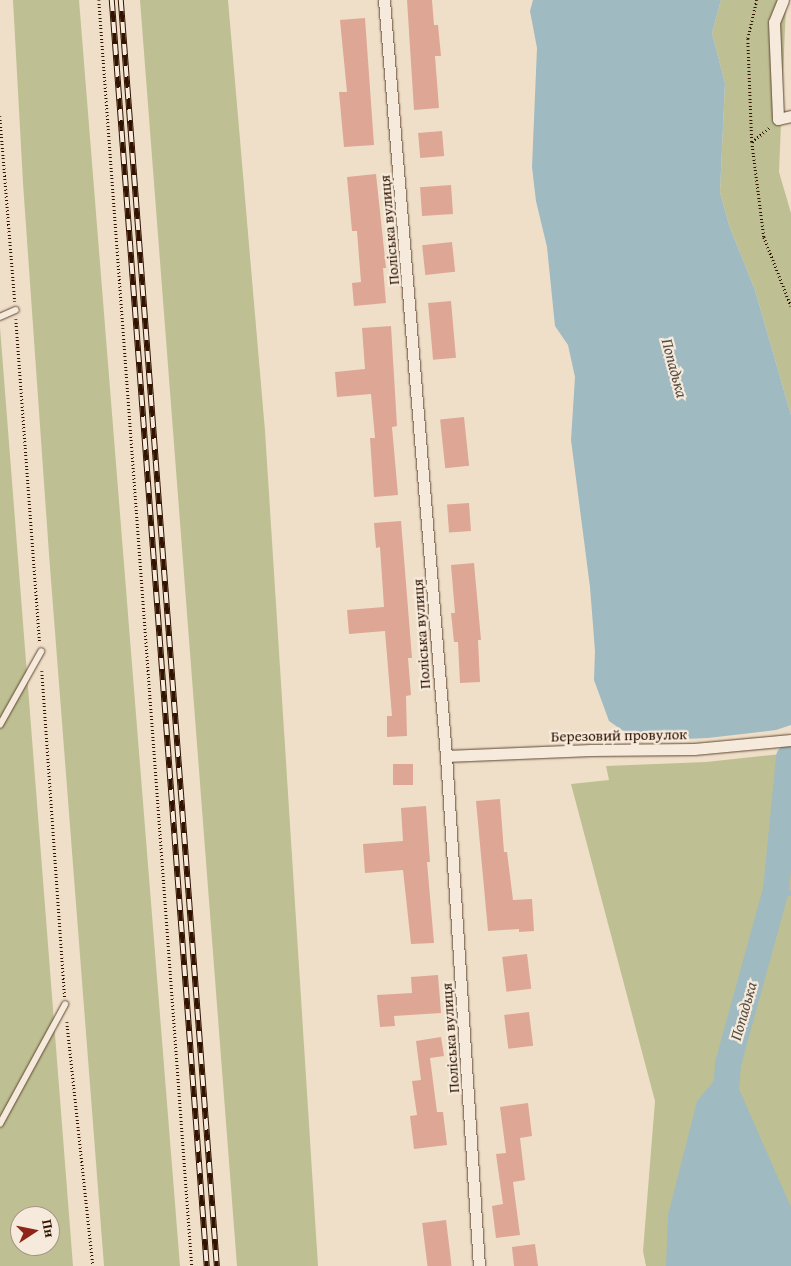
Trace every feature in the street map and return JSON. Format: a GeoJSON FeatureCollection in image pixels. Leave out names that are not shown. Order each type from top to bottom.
{"type":"FeatureCollection","features":[{"type":"Feature","properties":{"kind":"street","name":"Поліська вулиця"},"geometry":{"type":"LineString","coordinates":[[384,0],[446,756],[479,1266]]}},
{"type":"Feature","properties":{"kind":"street"},"geometry":{"type":"LineString","coordinates":[[782,0],[774,22],[778,119],[791,116]]}},
{"type":"Feature","properties":{"kind":"street","name":"Березовий провулок"},"geometry":{"type":"LineString","coordinates":[[446,756],[591,750],[694,749],[791,740]]}},
{"type":"Feature","properties":{"kind":"lane"},"geometry":{"type":"LineString","coordinates":[[0,317],[16,310]]}},
{"type":"Feature","properties":{"kind":"lane"},"geometry":{"type":"LineString","coordinates":[[0,724],[41,652]]}},
{"type":"Feature","properties":{"kind":"lane"},"geometry":{"type":"LineString","coordinates":[[0,1124],[65,1005]]}},
{"type":"Feature","properties":{"kind":"path"},"geometry":{"type":"LineString","coordinates":[[99,0],[192,1266]]}},
{"type":"Feature","properties":{"kind":"path"},"geometry":{"type":"LineString","coordinates":[[757,0],[748,39],[752,142],[764,237],[791,306]]}},
{"type":"Feature","properties":{"kind":"path"},"geometry":{"type":"LineString","coordinates":[[0,116],[16,310],[65,1005],[93,1266]]}},
{"type":"Feature","properties":{"kind":"path"},"geometry":{"type":"LineString","coordinates":[[752,142],[778,119]]}},
{"type":"Feature","properties":{"kind":"green space"},"geometry":{"type":"Polygon","coordinates":[[[13,0],[79,0],[180,1266],[104,1266],[49,554],[23,183],[13,0]]]}},
{"type":"Feature","properties":{"kind":"green space"},"geometry":{"type":"Polygon","coordinates":[[[140,0],[228,0],[265,431],[318,1266],[237,1266],[140,0]]]}},
{"type":"Feature","properties":{"kind":"green space"},"geometry":{"type":"Polygon","coordinates":[[[721,0],[790,0],[786,5],[779,172],[791,213],[791,415],[755,290],[729,225],[720,192],[725,83],[712,33],[721,0]]]}},
{"type":"Feature","properties":{"kind":"green space"},"geometry":{"type":"Polygon","coordinates":[[[0,327],[73,1266],[0,1266],[0,327]]]}},
{"type":"Feature","properties":{"kind":"green space"},"geometry":{"type":"Polygon","coordinates":[[[791,753],[791,1266],[646,1266],[643,1251],[655,1101],[571,784],[609,780],[606,766],[706,762],[791,753]]]}},
{"type":"Feature","properties":{"kind":"water"},"geometry":{"type":"Polygon","coordinates":[[[533,0],[721,0],[712,33],[725,83],[720,192],[729,225],[755,290],[791,415],[791,725],[776,730],[708,738],[638,741],[609,721],[594,680],[595,651],[590,587],[571,440],[575,377],[568,345],[555,326],[547,247],[536,201],[532,167],[537,48],[530,11],[533,0]]]}},
{"type":"Feature","properties":{"kind":"water"},"geometry":{"type":"Polygon","coordinates":[[[728,1064],[791,1207],[791,1266],[666,1266],[668,1215],[697,1101],[728,1064]]]}},
{"type":"Feature","properties":{"kind":"building"},"geometry":{"type":"Polygon","coordinates":[[[407,0],[432,0],[434,25],[438,25],[441,56],[435,56],[439,108],[414,110],[407,0]]]}},
{"type":"Feature","properties":{"kind":"building"},"geometry":{"type":"Polygon","coordinates":[[[365,18],[374,145],[344,147],[339,92],[347,92],[340,20],[365,18]]]}},
{"type":"Feature","properties":{"kind":"building"},"geometry":{"type":"Polygon","coordinates":[[[442,131],[444,156],[420,158],[418,133],[442,131]]]}},
{"type":"Feature","properties":{"kind":"building"},"geometry":{"type":"Polygon","coordinates":[[[376,174],[386,268],[383,268],[386,303],[354,306],[352,283],[361,282],[357,231],[352,231],[347,177],[376,174]]]}},
{"type":"Feature","properties":{"kind":"building"},"geometry":{"type":"Polygon","coordinates":[[[451,185],[453,214],[422,216],[420,187],[451,185]]]}},
{"type":"Feature","properties":{"kind":"building"},"geometry":{"type":"Polygon","coordinates":[[[452,242],[455,272],[425,275],[422,245],[452,242]]]}},
{"type":"Feature","properties":{"kind":"building"},"geometry":{"type":"Polygon","coordinates":[[[451,301],[456,358],[433,360],[428,303],[451,301]]]}},
{"type":"Feature","properties":{"kind":"building"},"geometry":{"type":"Polygon","coordinates":[[[391,326],[397,426],[392,427],[398,495],[374,497],[370,438],[375,438],[371,394],[337,397],[335,372],[365,369],[362,328],[391,326]]]}},
{"type":"Feature","properties":{"kind":"building"},"geometry":{"type":"Polygon","coordinates":[[[464,417],[469,466],[445,468],[440,420],[464,417]]]}},
{"type":"Feature","properties":{"kind":"building"},"geometry":{"type":"Polygon","coordinates":[[[469,503],[471,531],[449,532],[447,505],[469,503]]]}},
{"type":"Feature","properties":{"kind":"building"},"geometry":{"type":"Polygon","coordinates":[[[401,521],[412,658],[408,658],[411,695],[406,696],[407,736],[387,737],[387,716],[392,716],[385,631],[349,634],[347,610],[384,607],[380,547],[376,548],[374,523],[401,521]]]}},
{"type":"Feature","properties":{"kind":"building"},"geometry":{"type":"Polygon","coordinates":[[[474,563],[481,640],[478,640],[480,682],[460,683],[458,642],[454,642],[451,613],[455,613],[451,565],[474,563]]]}},
{"type":"Feature","properties":{"kind":"building"},"geometry":{"type":"Polygon","coordinates":[[[393,764],[413,764],[413,785],[393,785],[393,764]]]}},
{"type":"Feature","properties":{"kind":"building"},"geometry":{"type":"Polygon","coordinates":[[[500,799],[504,852],[507,852],[513,900],[532,899],[534,931],[519,932],[519,929],[488,931],[476,801],[500,799]]]}},
{"type":"Feature","properties":{"kind":"building"},"geometry":{"type":"Polygon","coordinates":[[[426,806],[430,862],[427,862],[434,943],[411,944],[403,870],[365,873],[363,844],[403,841],[401,808],[426,806]]]}},
{"type":"Feature","properties":{"kind":"building"},"geometry":{"type":"Polygon","coordinates":[[[527,954],[531,989],[506,992],[502,957],[527,954]]]}},
{"type":"Feature","properties":{"kind":"building"},"geometry":{"type":"Polygon","coordinates":[[[438,975],[441,1013],[394,1016],[395,1026],[380,1027],[377,995],[412,993],[411,977],[438,975]]]}},
{"type":"Feature","properties":{"kind":"building"},"geometry":{"type":"Polygon","coordinates":[[[529,1012],[533,1046],[508,1049],[504,1015],[529,1012]]]}},
{"type":"Feature","properties":{"kind":"building"},"geometry":{"type":"Polygon","coordinates":[[[441,1037],[444,1056],[430,1058],[437,1112],[443,1112],[447,1145],[414,1149],[410,1116],[417,1115],[412,1081],[421,1080],[416,1041],[441,1037]]]}},
{"type":"Feature","properties":{"kind":"building"},"geometry":{"type":"Polygon","coordinates":[[[528,1103],[532,1136],[520,1138],[525,1180],[513,1182],[520,1235],[496,1238],[492,1206],[503,1204],[496,1154],[506,1153],[500,1107],[528,1103]]]}},
{"type":"Feature","properties":{"kind":"building"},"geometry":{"type":"Polygon","coordinates":[[[446,1220],[452,1266],[427,1266],[422,1223],[446,1220]]]}},
{"type":"Feature","properties":{"kind":"building"},"geometry":{"type":"Polygon","coordinates":[[[535,1244],[538,1266],[514,1266],[512,1247],[535,1244]]]}},
{"type":"Feature","properties":{"kind":"waterway","name":"Попадька"},"geometry":{"type":"LineString","coordinates":[[725,1100],[728,1064],[776,890],[789,758]]}},
{"type":"Feature","properties":{"kind":"waterway"},"geometry":{"type":"LineString","coordinates":[[776,890],[791,893]]}},
{"type":"Feature","properties":{"kind":"railway"},"geometry":{"type":"LineString","coordinates":[[112,0],[207,1266]]}},
{"type":"Feature","properties":{"kind":"railway"},"geometry":{"type":"LineString","coordinates":[[121,0],[217,1266]]}}]}
